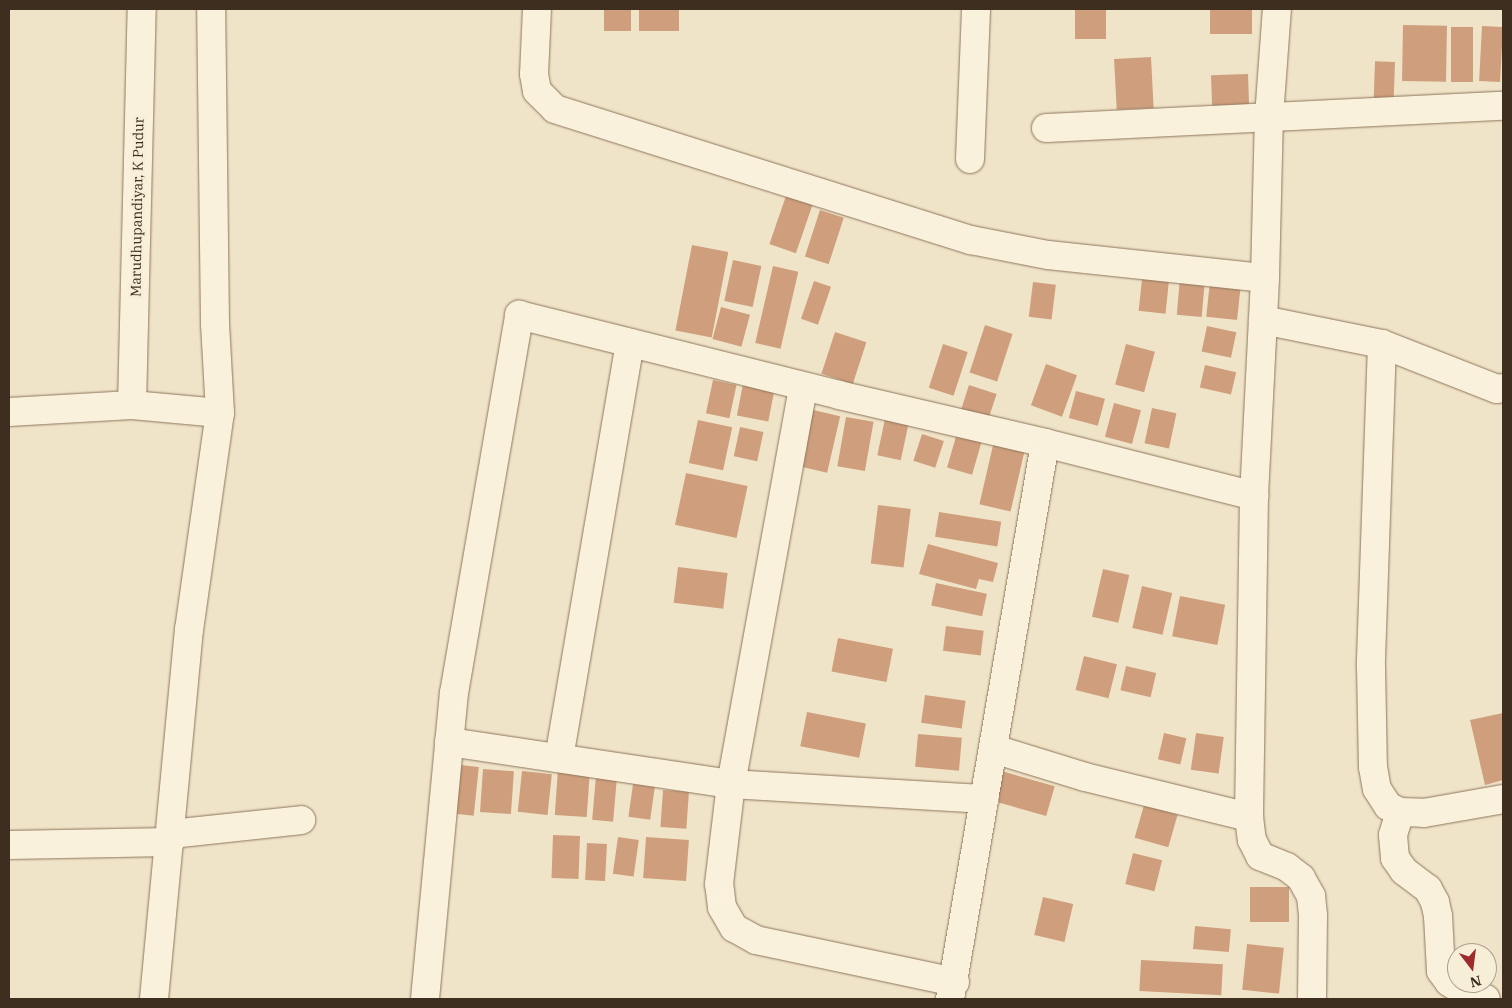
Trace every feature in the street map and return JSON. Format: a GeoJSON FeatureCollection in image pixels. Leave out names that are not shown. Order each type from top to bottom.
{"type":"FeatureCollection","features":[{"type":"Feature","properties":{"kind":"street","name":"Marudhupandiyar, K Pudur"},"geometry":{"type":"LineString","coordinates":[[132,405],[142,9]]}},
{"type":"Feature","properties":{"kind":"street"},"geometry":{"type":"LineString","coordinates":[[154,999],[171,838],[189,630],[220,413],[215,324],[211,9]]}},
{"type":"Feature","properties":{"kind":"street"},"geometry":{"type":"LineString","coordinates":[[537,9],[534,74],[537,91],[555,109],[971,240],[1048,255],[1265,278]]}},
{"type":"Feature","properties":{"kind":"street"},"geometry":{"type":"LineString","coordinates":[[970,159],[976,9]]}},
{"type":"Feature","properties":{"kind":"street"},"geometry":{"type":"LineString","coordinates":[[1277,9],[1269,117],[1265,278],[1254,496],[1249,817],[1252,840],[1260,856],[1287,867],[1300,878],[1311,896],[1313,916],[1312,999]]}},
{"type":"Feature","properties":{"kind":"street"},"geometry":{"type":"LineString","coordinates":[[1046,128],[1503,106]]}},
{"type":"Feature","properties":{"kind":"street"},"geometry":{"type":"LineString","coordinates":[[425,999],[454,693],[519,315],[803,387],[1254,496]]}},
{"type":"Feature","properties":{"kind":"street"},"geometry":{"type":"LineString","coordinates":[[1263,320],[1382,344],[1497,389],[1503,388]]}},
{"type":"Feature","properties":{"kind":"street"},"geometry":{"type":"LineString","coordinates":[[559,758],[630,343]]}},
{"type":"Feature","properties":{"kind":"street"},"geometry":{"type":"LineString","coordinates":[[1382,344],[1371,667],[1373,767],[1376,789],[1388,806],[1400,812],[1424,813],[1503,799]]}},
{"type":"Feature","properties":{"kind":"street"},"geometry":{"type":"LineString","coordinates":[[803,387],[731,784],[719,884],[722,907],[734,928],[756,940],[952,991],[1045,444]]}},
{"type":"Feature","properties":{"kind":"street"},"geometry":{"type":"LineString","coordinates":[[9,412],[132,405],[220,413]]}},
{"type":"Feature","properties":{"kind":"street"},"geometry":{"type":"LineString","coordinates":[[449,742],[731,784],[985,799]]}},
{"type":"Feature","properties":{"kind":"street"},"geometry":{"type":"LineString","coordinates":[[994,749],[1084,777],[1249,817]]}},
{"type":"Feature","properties":{"kind":"street"},"geometry":{"type":"LineString","coordinates":[[1400,812],[1393,835],[1394,858],[1404,871],[1428,889],[1435,902],[1438,916],[1441,970],[1449,982],[1463,991],[1486,999]]}},
{"type":"Feature","properties":{"kind":"street"},"geometry":{"type":"LineString","coordinates":[[9,846],[171,838],[301,820]]}},
{"type":"Feature","properties":{"kind":"building"},"geometry":{"type":"Polygon","coordinates":[[[604,9],[631,9],[631,31],[604,31],[604,9]]]}},
{"type":"Feature","properties":{"kind":"building"},"geometry":{"type":"Polygon","coordinates":[[[639,9],[679,9],[679,31],[639,31],[639,9]]]}},
{"type":"Feature","properties":{"kind":"building"},"geometry":{"type":"Polygon","coordinates":[[[1075,9],[1106,9],[1106,39],[1075,39],[1075,9]]]}},
{"type":"Feature","properties":{"kind":"building"},"geometry":{"type":"Polygon","coordinates":[[[1210,9],[1252,9],[1252,34],[1210,34],[1210,9]]]}},
{"type":"Feature","properties":{"kind":"building"},"geometry":{"type":"Polygon","coordinates":[[[1403,25],[1447,26],[1446,82],[1402,81],[1403,25]]]}},
{"type":"Feature","properties":{"kind":"building"},"geometry":{"type":"Polygon","coordinates":[[[1482,26],[1503,27],[1500,82],[1479,81],[1482,26]]]}},
{"type":"Feature","properties":{"kind":"building"},"geometry":{"type":"Polygon","coordinates":[[[1451,27],[1473,27],[1473,82],[1451,82],[1451,27]]]}},
{"type":"Feature","properties":{"kind":"building"},"geometry":{"type":"Polygon","coordinates":[[[1151,57],[1154,108],[1117,110],[1114,59],[1151,57]]]}},
{"type":"Feature","properties":{"kind":"building"},"geometry":{"type":"Polygon","coordinates":[[[1375,61],[1395,62],[1394,99],[1374,98],[1375,61]]]}},
{"type":"Feature","properties":{"kind":"building"},"geometry":{"type":"Polygon","coordinates":[[[1248,74],[1249,107],[1212,108],[1211,75],[1248,74]]]}},
{"type":"Feature","properties":{"kind":"building"},"geometry":{"type":"Polygon","coordinates":[[[787,193],[813,202],[796,253],[769,244],[787,193]]]}},
{"type":"Feature","properties":{"kind":"building"},"geometry":{"type":"Polygon","coordinates":[[[820,210],[844,218],[829,264],[805,257],[820,210]]]}},
{"type":"Feature","properties":{"kind":"building"},"geometry":{"type":"Polygon","coordinates":[[[692,245],[728,252],[712,337],[675,330],[692,245]]]}},
{"type":"Feature","properties":{"kind":"building"},"geometry":{"type":"Polygon","coordinates":[[[733,260],[761,266],[753,307],[724,301],[733,260]]]}},
{"type":"Feature","properties":{"kind":"building"},"geometry":{"type":"Polygon","coordinates":[[[773,266],[798,272],[781,349],[755,343],[773,266]]]}},
{"type":"Feature","properties":{"kind":"building"},"geometry":{"type":"Polygon","coordinates":[[[1180,278],[1205,280],[1202,317],[1177,315],[1180,278]]]}},
{"type":"Feature","properties":{"kind":"building"},"geometry":{"type":"Polygon","coordinates":[[[1142,279],[1169,282],[1166,314],[1139,311],[1142,279]]]}},
{"type":"Feature","properties":{"kind":"building"},"geometry":{"type":"Polygon","coordinates":[[[814,281],[831,287],[818,325],[801,319],[814,281]]]}},
{"type":"Feature","properties":{"kind":"building"},"geometry":{"type":"Polygon","coordinates":[[[1210,281],[1241,284],[1237,320],[1206,317],[1210,281]]]}},
{"type":"Feature","properties":{"kind":"building"},"geometry":{"type":"Polygon","coordinates":[[[1033,282],[1056,285],[1052,320],[1029,317],[1033,282]]]}},
{"type":"Feature","properties":{"kind":"building"},"geometry":{"type":"Polygon","coordinates":[[[721,307],[750,315],[741,347],[712,339],[721,307]]]}},
{"type":"Feature","properties":{"kind":"building"},"geometry":{"type":"Polygon","coordinates":[[[985,325],[1013,334],[997,382],[970,373],[985,325]]]}},
{"type":"Feature","properties":{"kind":"building"},"geometry":{"type":"Polygon","coordinates":[[[1207,326],[1236,332],[1231,358],[1202,351],[1207,326]]]}},
{"type":"Feature","properties":{"kind":"building"},"geometry":{"type":"Polygon","coordinates":[[[835,332],[866,342],[853,384],[821,374],[835,332]]]}},
{"type":"Feature","properties":{"kind":"building"},"geometry":{"type":"Polygon","coordinates":[[[943,344],[968,352],[954,396],[929,388],[943,344]]]}},
{"type":"Feature","properties":{"kind":"building"},"geometry":{"type":"Polygon","coordinates":[[[1126,344],[1155,352],[1144,392],[1115,385],[1126,344]]]}},
{"type":"Feature","properties":{"kind":"building"},"geometry":{"type":"Polygon","coordinates":[[[1046,364],[1077,375],[1062,417],[1031,405],[1046,364]]]}},
{"type":"Feature","properties":{"kind":"building"},"geometry":{"type":"Polygon","coordinates":[[[1205,365],[1236,372],[1231,395],[1200,387],[1205,365]]]}},
{"type":"Feature","properties":{"kind":"building"},"geometry":{"type":"Polygon","coordinates":[[[713,380],[736,385],[729,418],[706,413],[713,380]]]}},
{"type":"Feature","properties":{"kind":"building"},"geometry":{"type":"Polygon","coordinates":[[[743,384],[774,390],[768,422],[737,415],[743,384]]]}},
{"type":"Feature","properties":{"kind":"building"},"geometry":{"type":"Polygon","coordinates":[[[969,385],[997,394],[988,421],[960,412],[969,385]]]}},
{"type":"Feature","properties":{"kind":"building"},"geometry":{"type":"Polygon","coordinates":[[[1076,391],[1105,399],[1098,426],[1069,418],[1076,391]]]}},
{"type":"Feature","properties":{"kind":"building"},"geometry":{"type":"Polygon","coordinates":[[[1114,403],[1141,410],[1132,444],[1105,437],[1114,403]]]}},
{"type":"Feature","properties":{"kind":"building"},"geometry":{"type":"Polygon","coordinates":[[[1152,408],[1176,413],[1169,448],[1145,443],[1152,408]]]}},
{"type":"Feature","properties":{"kind":"building"},"geometry":{"type":"Polygon","coordinates":[[[809,409],[840,416],[827,473],[796,466],[809,409]]]}},
{"type":"Feature","properties":{"kind":"building"},"geometry":{"type":"Polygon","coordinates":[[[846,417],[874,422],[865,471],[837,466],[846,417]]]}},
{"type":"Feature","properties":{"kind":"building"},"geometry":{"type":"Polygon","coordinates":[[[885,419],[908,424],[901,460],[877,455],[885,419]]]}},
{"type":"Feature","properties":{"kind":"building"},"geometry":{"type":"Polygon","coordinates":[[[698,420],[732,427],[723,470],[689,463],[698,420]]]}},
{"type":"Feature","properties":{"kind":"building"},"geometry":{"type":"Polygon","coordinates":[[[740,427],[763,432],[757,461],[734,456],[740,427]]]}},
{"type":"Feature","properties":{"kind":"building"},"geometry":{"type":"Polygon","coordinates":[[[957,433],[982,440],[972,475],[947,468],[957,433]]]}},
{"type":"Feature","properties":{"kind":"building"},"geometry":{"type":"Polygon","coordinates":[[[922,434],[944,441],[935,468],[913,461],[922,434]]]}},
{"type":"Feature","properties":{"kind":"building"},"geometry":{"type":"Polygon","coordinates":[[[994,441],[1025,448],[1011,512],[979,504],[994,441]]]}},
{"type":"Feature","properties":{"kind":"building"},"geometry":{"type":"Polygon","coordinates":[[[686,473],[748,486],[737,538],[675,525],[686,473]]]}},
{"type":"Feature","properties":{"kind":"building"},"geometry":{"type":"Polygon","coordinates":[[[878,505],[911,509],[904,568],[871,564],[878,505]]]}},
{"type":"Feature","properties":{"kind":"building"},"geometry":{"type":"Polygon","coordinates":[[[939,512],[1001,522],[997,547],[935,537],[939,512]]]}},
{"type":"Feature","properties":{"kind":"building"},"geometry":{"type":"Polygon","coordinates":[[[928,544],[998,563],[993,582],[979,579],[976,589],[919,574],[928,544]]]}},
{"type":"Feature","properties":{"kind":"building"},"geometry":{"type":"Polygon","coordinates":[[[678,567],[728,573],[723,609],[674,603],[678,567]]]}},
{"type":"Feature","properties":{"kind":"building"},"geometry":{"type":"Polygon","coordinates":[[[1103,569],[1129,575],[1118,623],[1092,617],[1103,569]]]}},
{"type":"Feature","properties":{"kind":"building"},"geometry":{"type":"Polygon","coordinates":[[[936,583],[987,594],[982,616],[931,605],[936,583]]]}},
{"type":"Feature","properties":{"kind":"building"},"geometry":{"type":"Polygon","coordinates":[[[1142,586],[1172,593],[1163,635],[1132,628],[1142,586]]]}},
{"type":"Feature","properties":{"kind":"building"},"geometry":{"type":"Polygon","coordinates":[[[1180,596],[1225,605],[1217,645],[1172,636],[1180,596]]]}},
{"type":"Feature","properties":{"kind":"building"},"geometry":{"type":"Polygon","coordinates":[[[946,626],[984,631],[981,655],[943,651],[946,626]]]}},
{"type":"Feature","properties":{"kind":"building"},"geometry":{"type":"Polygon","coordinates":[[[838,638],[893,649],[886,682],[832,671],[838,638]]]}},
{"type":"Feature","properties":{"kind":"building"},"geometry":{"type":"Polygon","coordinates":[[[1084,656],[1117,664],[1109,698],[1076,690],[1084,656]]]}},
{"type":"Feature","properties":{"kind":"building"},"geometry":{"type":"Polygon","coordinates":[[[1126,666],[1156,673],[1151,697],[1120,690],[1126,666]]]}},
{"type":"Feature","properties":{"kind":"building"},"geometry":{"type":"Polygon","coordinates":[[[925,695],[966,701],[962,728],[921,723],[925,695]]]}},
{"type":"Feature","properties":{"kind":"building"},"geometry":{"type":"Polygon","coordinates":[[[807,712],[866,723],[859,758],[800,746],[807,712]]]}},
{"type":"Feature","properties":{"kind":"building"},"geometry":{"type":"Polygon","coordinates":[[[1503,713],[1503,780],[1485,785],[1470,720],[1503,713]]]}},
{"type":"Feature","properties":{"kind":"building"},"geometry":{"type":"Polygon","coordinates":[[[1164,733],[1186,738],[1180,764],[1158,759],[1164,733]]]}},
{"type":"Feature","properties":{"kind":"building"},"geometry":{"type":"Polygon","coordinates":[[[1196,733],[1224,737],[1219,774],[1191,770],[1196,733]]]}},
{"type":"Feature","properties":{"kind":"building"},"geometry":{"type":"Polygon","coordinates":[[[918,734],[962,738],[959,771],[915,767],[918,734]]]}},
{"type":"Feature","properties":{"kind":"building"},"geometry":{"type":"Polygon","coordinates":[[[451,764],[479,767],[474,816],[446,813],[451,764]]]}},
{"type":"Feature","properties":{"kind":"building"},"geometry":{"type":"Polygon","coordinates":[[[483,769],[514,771],[511,814],[480,812],[483,769]]]}},
{"type":"Feature","properties":{"kind":"building"},"geometry":{"type":"Polygon","coordinates":[[[558,769],[590,771],[587,817],[555,815],[558,769]]]}},
{"type":"Feature","properties":{"kind":"building"},"geometry":{"type":"Polygon","coordinates":[[[998,770],[1055,786],[1046,816],[989,800],[998,770]]]}},
{"type":"Feature","properties":{"kind":"building"},"geometry":{"type":"Polygon","coordinates":[[[522,771],[552,774],[548,815],[518,812],[522,771]]]}},
{"type":"Feature","properties":{"kind":"building"},"geometry":{"type":"Polygon","coordinates":[[[596,776],[617,778],[613,822],[592,820],[596,776]]]}},
{"type":"Feature","properties":{"kind":"building"},"geometry":{"type":"Polygon","coordinates":[[[633,784],[655,787],[650,820],[628,817],[633,784]]]}},
{"type":"Feature","properties":{"kind":"building"},"geometry":{"type":"Polygon","coordinates":[[[663,790],[689,792],[686,829],[660,827],[663,790]]]}},
{"type":"Feature","properties":{"kind":"building"},"geometry":{"type":"Polygon","coordinates":[[[1144,805],[1178,815],[1168,847],[1135,838],[1144,805]]]}},
{"type":"Feature","properties":{"kind":"building"},"geometry":{"type":"Polygon","coordinates":[[[553,835],[580,836],[578,879],[551,878],[553,835]]]}},
{"type":"Feature","properties":{"kind":"building"},"geometry":{"type":"Polygon","coordinates":[[[618,837],[639,840],[634,877],[613,874],[618,837]]]}},
{"type":"Feature","properties":{"kind":"building"},"geometry":{"type":"Polygon","coordinates":[[[646,837],[689,840],[686,881],[643,878],[646,837]]]}},
{"type":"Feature","properties":{"kind":"building"},"geometry":{"type":"Polygon","coordinates":[[[587,843],[607,844],[605,881],[585,880],[587,843]]]}},
{"type":"Feature","properties":{"kind":"building"},"geometry":{"type":"Polygon","coordinates":[[[1133,853],[1162,860],[1154,891],[1125,884],[1133,853]]]}},
{"type":"Feature","properties":{"kind":"building"},"geometry":{"type":"Polygon","coordinates":[[[1250,887],[1289,887],[1289,922],[1250,922],[1250,887]]]}},
{"type":"Feature","properties":{"kind":"building"},"geometry":{"type":"Polygon","coordinates":[[[1043,897],[1073,904],[1064,942],[1034,935],[1043,897]]]}},
{"type":"Feature","properties":{"kind":"building"},"geometry":{"type":"Polygon","coordinates":[[[1195,926],[1231,929],[1229,952],[1193,949],[1195,926]]]}},
{"type":"Feature","properties":{"kind":"building"},"geometry":{"type":"Polygon","coordinates":[[[1247,944],[1284,948],[1279,994],[1242,990],[1247,944]]]}},
{"type":"Feature","properties":{"kind":"building"},"geometry":{"type":"Polygon","coordinates":[[[1141,960],[1223,964],[1221,995],[1139,991],[1141,960]]]}}]}
